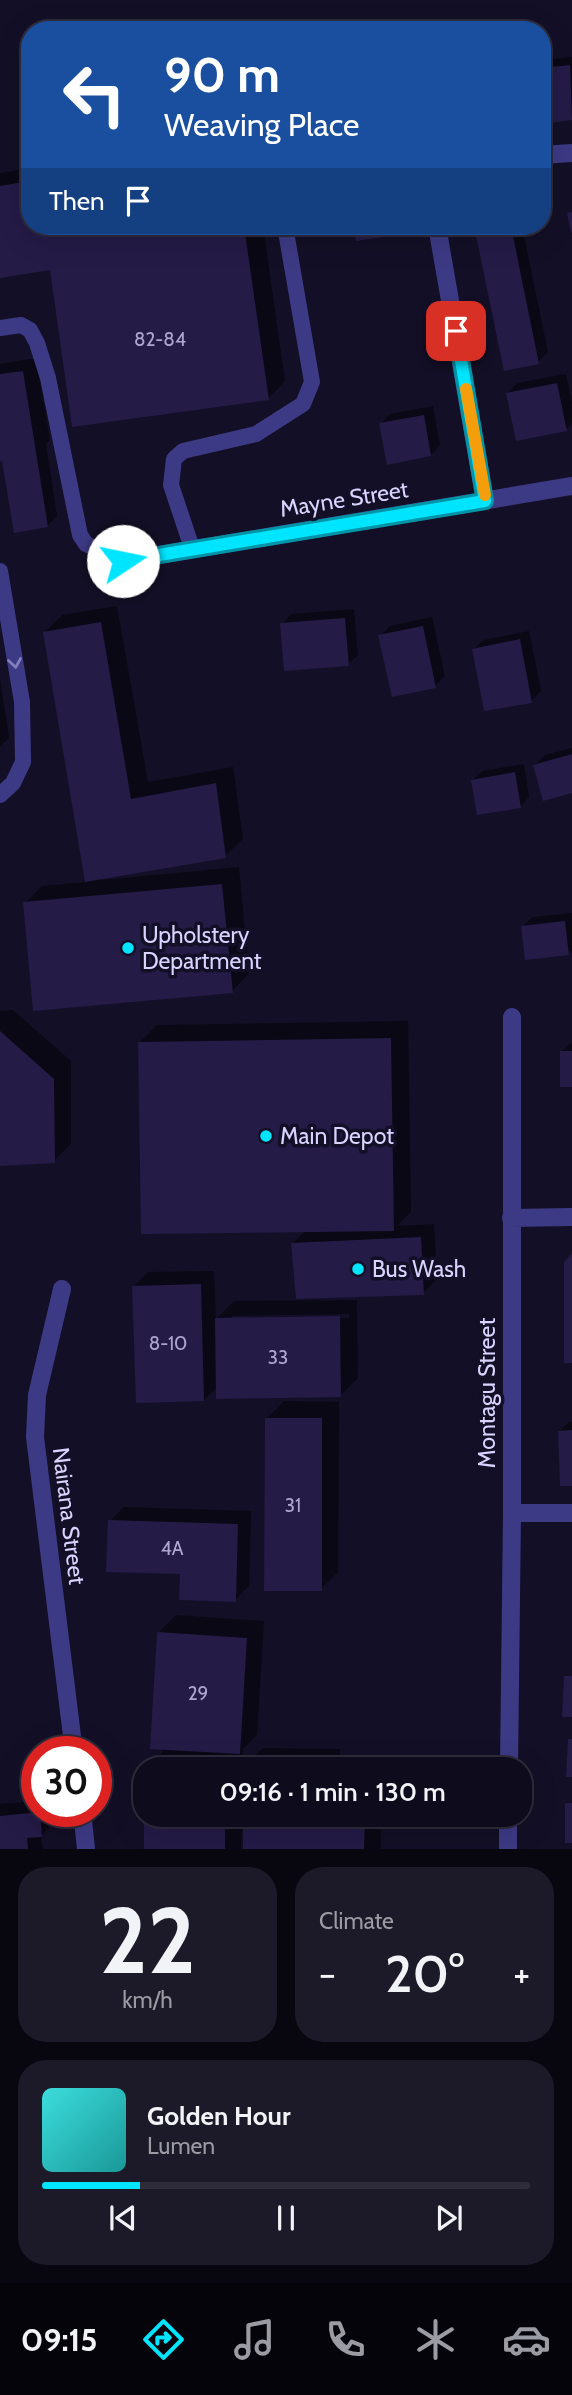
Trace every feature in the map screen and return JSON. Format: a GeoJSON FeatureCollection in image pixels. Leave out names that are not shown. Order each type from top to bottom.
{"type":"FeatureCollection","features":[{"type":"Feature","properties":{"kind":"street"},"geometry":{"type":"LineString","coordinates":[[551,154],[572,153]]}},
{"type":"Feature","properties":{"kind":"street"},"geometry":{"type":"LineString","coordinates":[[440,235],[485,501]]}},
{"type":"Feature","properties":{"kind":"street","name":"Mayne Street"},"geometry":{"type":"LineString","coordinates":[[123,561],[572,486]]}},
{"type":"Feature","properties":{"kind":"street","name":"Montagu Street"},"geometry":{"type":"LineString","coordinates":[[509,1757],[512,1017]]}},
{"type":"Feature","properties":{"kind":"street"},"geometry":{"type":"LineString","coordinates":[[511,1218],[572,1217]]}},
{"type":"Feature","properties":{"kind":"street","name":"Nairana Street"},"geometry":{"type":"LineString","coordinates":[[62,1289],[37,1395],[35,1437],[72,1736]]}},
{"type":"Feature","properties":{"kind":"street"},"geometry":{"type":"LineString","coordinates":[[512,1513],[572,1513]]}},
{"type":"Feature","properties":{"kind":"street"},"geometry":{"type":"LineString","coordinates":[[84,1827],[86,1849]]}},
{"type":"Feature","properties":{"kind":"street"},"geometry":{"type":"LineString","coordinates":[[508,1827],[508,1849]]}},
{"type":"Feature","properties":{"kind":"lane"},"geometry":{"type":"LineString","coordinates":[[192,548],[171,485],[174,459],[183,451],[256,433],[303,404],[312,382],[287,235]]}},
{"type":"Feature","properties":{"kind":"lane"},"geometry":{"type":"LineString","coordinates":[[0,328],[21,325],[30,330],[37,343],[48,377],[80,535],[86,544],[123,561]]}},
{"type":"Feature","properties":{"kind":"lane"},"geometry":{"type":"LineString","coordinates":[[0,571],[22,702],[23,762],[13,783],[0,795]]}},
{"type":"Feature","properties":{"kind":"building"},"geometry":{"type":"Polygon","coordinates":[[[570,65],[572,120],[551,123],[551,67],[570,65]]]}},
{"type":"Feature","properties":{"kind":"building"},"geometry":{"type":"Polygon","coordinates":[[[21,182],[21,235],[245,235],[269,400],[72,427],[50,270],[0,278],[0,186],[21,182]]]}},
{"type":"Feature","properties":{"kind":"building"},"geometry":{"type":"Polygon","coordinates":[[[572,212],[572,232],[571,233],[567,213],[572,212]]]}},
{"type":"Feature","properties":{"kind":"building"},"geometry":{"type":"Polygon","coordinates":[[[355,235],[390,235],[390,236],[356,241],[355,235]]]}},
{"type":"Feature","properties":{"kind":"building"},"geometry":{"type":"Polygon","coordinates":[[[476,235],[513,235],[539,364],[504,371],[476,235]]]}},
{"type":"Feature","properties":{"kind":"building"},"geometry":{"type":"Polygon","coordinates":[[[23,371],[48,527],[14,533],[2,461],[0,462],[0,374],[23,371]]]}},
{"type":"Feature","properties":{"kind":"building"},"geometry":{"type":"Polygon","coordinates":[[[557,383],[567,431],[516,441],[506,393],[557,383]]]}},
{"type":"Feature","properties":{"kind":"building"},"geometry":{"type":"Polygon","coordinates":[[[424,415],[431,456],[387,465],[379,423],[424,415]]]}},
{"type":"Feature","properties":{"kind":"building"},"geometry":{"type":"Polygon","coordinates":[[[345,618],[349,666],[284,671],[280,623],[345,618]]]}},
{"type":"Feature","properties":{"kind":"building"},"geometry":{"type":"Polygon","coordinates":[[[101,622],[131,799],[216,783],[226,858],[85,882],[43,632],[101,622]]]}},
{"type":"Feature","properties":{"kind":"building"},"geometry":{"type":"Polygon","coordinates":[[[423,626],[436,688],[392,697],[378,635],[423,626]]]}},
{"type":"Feature","properties":{"kind":"building"},"geometry":{"type":"Polygon","coordinates":[[[520,639],[532,703],[484,711],[472,649],[520,639]]]}},
{"type":"Feature","properties":{"kind":"building"},"geometry":{"type":"Polygon","coordinates":[[[572,754],[572,793],[543,801],[533,765],[572,754]]]}},
{"type":"Feature","properties":{"kind":"building"},"geometry":{"type":"Polygon","coordinates":[[[515,772],[521,808],[477,815],[471,780],[515,772]]]}},
{"type":"Feature","properties":{"kind":"building","name":"Upholstery Department"},"geometry":{"type":"Polygon","coordinates":[[[222,884],[233,993],[33,1011],[23,902],[222,884]]]}},
{"type":"Feature","properties":{"kind":"building"},"geometry":{"type":"Polygon","coordinates":[[[565,921],[569,955],[525,960],[521,926],[565,921]]]}},
{"type":"Feature","properties":{"kind":"building"},"geometry":{"type":"Polygon","coordinates":[[[0,1031],[54,1079],[55,1163],[0,1166],[0,1031]]]}},
{"type":"Feature","properties":{"kind":"building","name":"Main Depot"},"geometry":{"type":"Polygon","coordinates":[[[391,1038],[394,1231],[141,1234],[138,1042],[391,1038]]]}},
{"type":"Feature","properties":{"kind":"building"},"geometry":{"type":"Polygon","coordinates":[[[560,1051],[572,1051],[572,1087],[560,1087],[560,1051]]]}},
{"type":"Feature","properties":{"kind":"building","name":"Bus Wash"},"geometry":{"type":"Polygon","coordinates":[[[421,1237],[424,1295],[296,1299],[291,1243],[421,1237]]]}},
{"type":"Feature","properties":{"kind":"building"},"geometry":{"type":"Polygon","coordinates":[[[572,1253],[572,1363],[564,1363],[564,1262],[572,1253]]]}},
{"type":"Feature","properties":{"kind":"building"},"geometry":{"type":"Polygon","coordinates":[[[201,1284],[204,1401],[136,1403],[132,1286],[201,1284]]]}},
{"type":"Feature","properties":{"kind":"building"},"geometry":{"type":"Polygon","coordinates":[[[340,1316],[341,1397],[216,1399],[215,1318],[340,1316]]]}},
{"type":"Feature","properties":{"kind":"building"},"geometry":{"type":"Polygon","coordinates":[[[265,1418],[322,1418],[322,1591],[264,1591],[265,1418]]]}},
{"type":"Feature","properties":{"kind":"building"},"geometry":{"type":"Polygon","coordinates":[[[572,1430],[572,1486],[560,1486],[558,1431],[572,1430]]]}},
{"type":"Feature","properties":{"kind":"building"},"geometry":{"type":"Polygon","coordinates":[[[108,1520],[238,1524],[236,1602],[179,1600],[180,1574],[106,1572],[108,1520]]]}},
{"type":"Feature","properties":{"kind":"building"},"geometry":{"type":"Polygon","coordinates":[[[157,1632],[247,1638],[240,1754],[150,1749],[157,1632]]]}},
{"type":"Feature","properties":{"kind":"building"},"geometry":{"type":"Polygon","coordinates":[[[564,1676],[572,1676],[572,1717],[562,1717],[564,1676]]]}},
{"type":"Feature","properties":{"kind":"building"},"geometry":{"type":"Polygon","coordinates":[[[568,1739],[572,1739],[572,1777],[566,1777],[568,1739]]]}},
{"type":"Feature","properties":{"kind":"building"},"geometry":{"type":"Polygon","coordinates":[[[565,1803],[572,1803],[572,1843],[565,1843],[565,1803]]]}},
{"type":"Feature","properties":{"kind":"building"},"geometry":{"type":"Polygon","coordinates":[[[21,1814],[21,1827],[41,1827],[42,1837],[27,1838],[28,1849],[0,1849],[0,1816],[21,1814]]]}},
{"type":"Feature","properties":{"kind":"building"},"geometry":{"type":"Polygon","coordinates":[[[144,1827],[225,1827],[225,1849],[144,1849],[144,1827]]]}},
{"type":"Feature","properties":{"kind":"building"},"geometry":{"type":"Polygon","coordinates":[[[243,1827],[365,1827],[364,1849],[243,1849],[243,1827]]]}},
{"type":"Feature","properties":{"kind":"slow traffic"},"geometry":{"type":"LineString","coordinates":[[466,389],[485,495]]}},
{"type":"Feature","properties":{"kind":"place","name":"Upholstery Department"},"geometry":{"type":"Point","coordinates":[128,948]}},
{"type":"Feature","properties":{"kind":"place","name":"Main Depot"},"geometry":{"type":"Point","coordinates":[266,1136]}},
{"type":"Feature","properties":{"kind":"place","name":"Bus Wash"},"geometry":{"type":"Point","coordinates":[358,1269]}},
{"type":"Feature","properties":{"kind":"route"},"geometry":{"type":"LineString","coordinates":[[123,561],[485,501],[456,331]]}}]}
